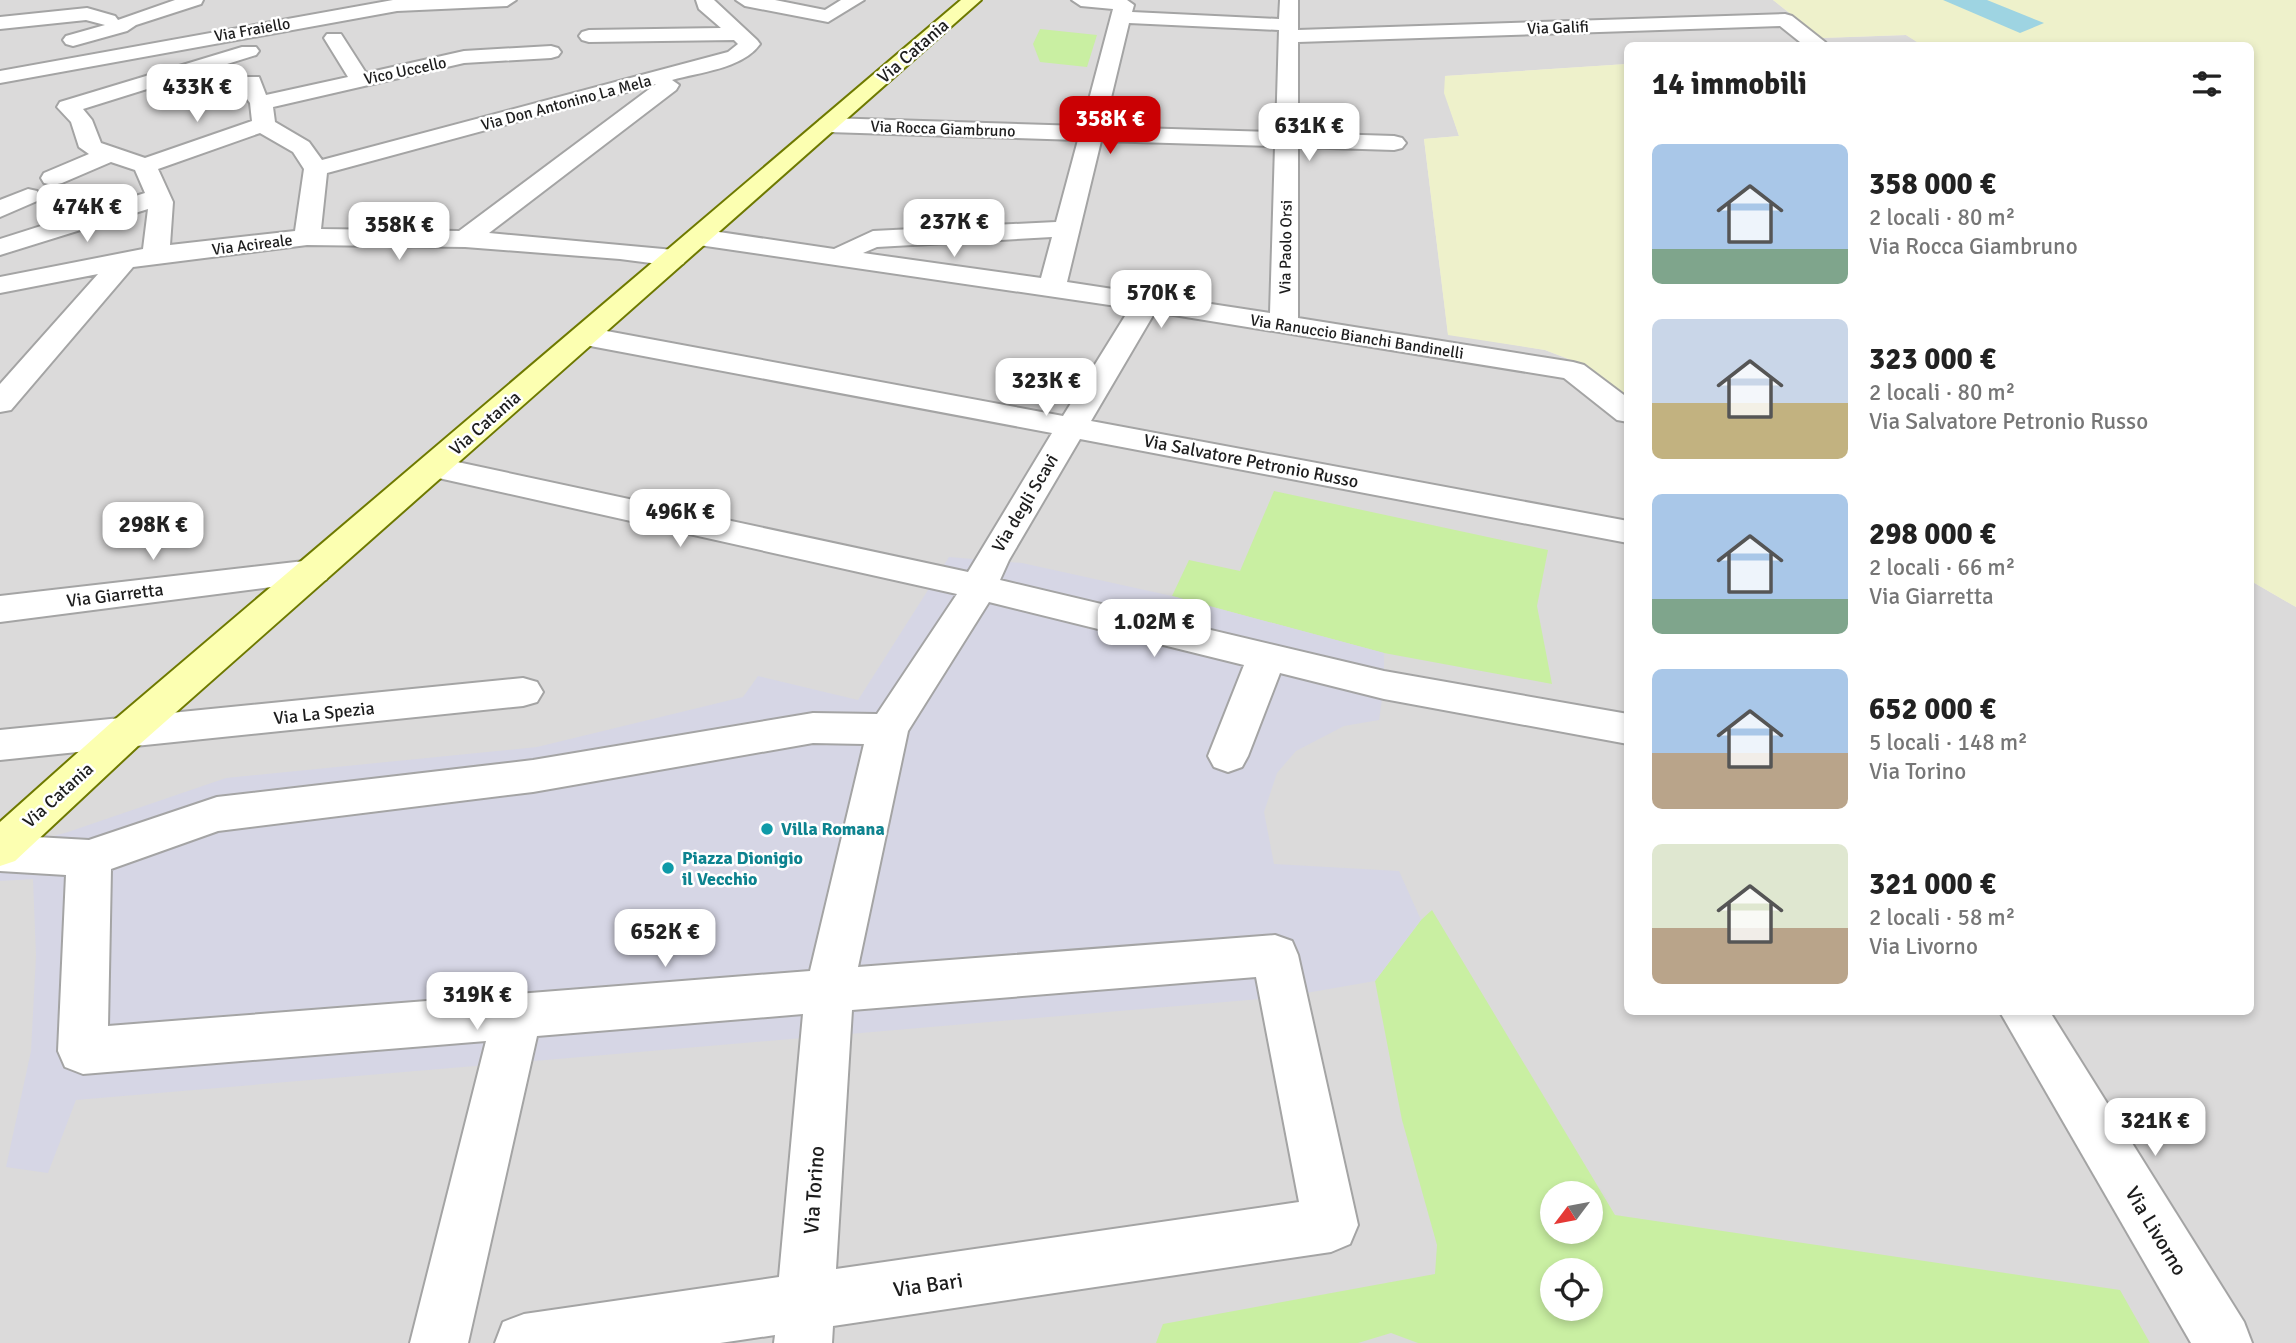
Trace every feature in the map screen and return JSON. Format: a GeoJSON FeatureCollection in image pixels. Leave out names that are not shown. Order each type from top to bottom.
{"type":"FeatureCollection","features":[{"type":"Feature","properties":{"kind":"street"},"geometry":{"type":"LineString","coordinates":[[58,44],[194,0]]}},
{"type":"Feature","properties":{"kind":"street","name":"Via Fraiello"},"geometry":{"type":"LineString","coordinates":[[0,77],[192,40],[259,35],[397,5],[507,0]]}},
{"type":"Feature","properties":{"kind":"street"},"geometry":{"type":"LineString","coordinates":[[705,0],[706,5],[740,34]]}},
{"type":"Feature","properties":{"kind":"street"},"geometry":{"type":"LineString","coordinates":[[745,0],[828,16],[855,0]]}},
{"type":"Feature","properties":{"kind":"street","name":"Via Catania"},"geometry":{"type":"LineString","coordinates":[[0,850],[125,733],[972,0]]}},
{"type":"Feature","properties":{"kind":"street","name":"Via Galifi"},"geometry":{"type":"LineString","coordinates":[[1081,0],[1122,11],[1288,31],[1785,20],[1813,42]]}},
{"type":"Feature","properties":{"kind":"street","name":"Via Paolo Orsi"},"geometry":{"type":"LineString","coordinates":[[1284,325],[1289,0]]}},
{"type":"Feature","properties":{"kind":"street"},"geometry":{"type":"LineString","coordinates":[[1749,0],[1772,20]]}},
{"type":"Feature","properties":{"kind":"street"},"geometry":{"type":"LineString","coordinates":[[1052,288],[1122,11]]}},
{"type":"Feature","properties":{"kind":"street"},"geometry":{"type":"LineString","coordinates":[[235,12],[259,35]]}},
{"type":"Feature","properties":{"kind":"street"},"geometry":{"type":"LineString","coordinates":[[1,23],[87,14],[140,24],[192,40]]}},
{"type":"Feature","properties":{"kind":"street"},"geometry":{"type":"LineString","coordinates":[[589,36],[740,34]]}},
{"type":"Feature","properties":{"kind":"street","name":"Via Don Antonino La Mela"},"geometry":{"type":"LineString","coordinates":[[316,169],[735,56],[750,44],[740,34]]}},
{"type":"Feature","properties":{"kind":"street"},"geometry":{"type":"LineString","coordinates":[[259,35],[248,65],[252,91],[271,131],[301,147],[316,169],[307,237]]}},
{"type":"Feature","properties":{"kind":"street"},"geometry":{"type":"LineString","coordinates":[[156,255],[161,202],[145,166],[91,147],[81,120],[68,107],[259,35]]}},
{"type":"Feature","properties":{"kind":"street"},"geometry":{"type":"LineString","coordinates":[[334,38],[360,80]]}},
{"type":"Feature","properties":{"kind":"street","name":"Vico Uccello"},"geometry":{"type":"LineString","coordinates":[[145,166],[262,113],[360,80],[464,57],[551,52]]}},
{"type":"Feature","properties":{"kind":"street"},"geometry":{"type":"LineString","coordinates":[[0,58],[22,53]]}},
{"type":"Feature","properties":{"kind":"street"},"geometry":{"type":"LineString","coordinates":[[38,70],[40,92]]}},
{"type":"Feature","properties":{"kind":"street"},"geometry":{"type":"LineString","coordinates":[[465,239],[668,85]]}},
{"type":"Feature","properties":{"kind":"street","name":"Via Rocca Giambruno"},"geometry":{"type":"LineString","coordinates":[[828,125],[1394,143]]}},
{"type":"Feature","properties":{"kind":"street"},"geometry":{"type":"LineString","coordinates":[[53,178],[109,154]]}},
{"type":"Feature","properties":{"kind":"street"},"geometry":{"type":"LineString","coordinates":[[0,209],[28,196]]}},
{"type":"Feature","properties":{"kind":"street"},"geometry":{"type":"LineString","coordinates":[[0,247],[159,197]]}},
{"type":"Feature","properties":{"kind":"street"},"geometry":{"type":"LineString","coordinates":[[833,256],[873,239],[1067,229]]}},
{"type":"Feature","properties":{"kind":"street","name":"Via Acireale"},"geometry":{"type":"LineString","coordinates":[[0,285],[156,255],[307,237],[465,239],[674,258]]}},
{"type":"Feature","properties":{"kind":"street","name":"Via Ranuccio Bianchi Bandinelli"},"geometry":{"type":"LineString","coordinates":[[699,237],[1147,302],[1573,371],[1624,409]]}},
{"type":"Feature","properties":{"kind":"street"},"geometry":{"type":"LineString","coordinates":[[0,403],[124,261]]}},
{"type":"Feature","properties":{"kind":"street","name":"Via degli Scavi"},"geometry":{"type":"LineString","coordinates":[[888,729],[985,574],[1147,302]]}},
{"type":"Feature","properties":{"kind":"street","name":"Via Salvatore Petronio Russo"},"geometry":{"type":"LineString","coordinates":[[585,336],[1624,531]]}},
{"type":"Feature","properties":{"kind":"street"},"geometry":{"type":"LineString","coordinates":[[435,467],[937,577],[985,574],[1266,656],[1384,685],[1624,728]]}},
{"type":"Feature","properties":{"kind":"street","name":"Via Giarretta"},"geometry":{"type":"LineString","coordinates":[[0,609],[313,572]]}},
{"type":"Feature","properties":{"kind":"street"},"geometry":{"type":"LineString","coordinates":[[1228,756],[1266,656]]}},
{"type":"Feature","properties":{"kind":"street","name":"Via La Spezia"},"geometry":{"type":"LineString","coordinates":[[0,745],[523,692]]}},
{"type":"Feature","properties":{"kind":"street"},"geometry":{"type":"LineString","coordinates":[[0,850],[89,858],[217,814],[533,776],[813,728],[888,729]]}},
{"type":"Feature","properties":{"kind":"street","name":"Via Torino"},"geometry":{"type":"LineString","coordinates":[[804,1323],[827,1013],[888,729]]}},
{"type":"Feature","properties":{"kind":"street"},"geometry":{"type":"LineString","coordinates":[[89,858],[83,1051],[511,1040],[827,1013]]}},
{"type":"Feature","properties":{"kind":"street","name":"Via Bari"},"geometry":{"type":"LineString","coordinates":[[524,1343],[804,1323],[1331,1225],[1275,955],[827,1013]]}},
{"type":"Feature","properties":{"kind":"street","name":"Via Livorno"},"geometry":{"type":"LineString","coordinates":[[2026,1015],[2223,1343]]}},
{"type":"Feature","properties":{"kind":"street"},"geometry":{"type":"LineString","coordinates":[[439,1343],[511,1040]]}},
{"type":"Feature","properties":{"kind":"shaded area"},"geometry":{"type":"Polygon","coordinates":[[[0,0],[1773,0],[1821,38],[1906,35],[1918,42],[1624,42],[1624,64],[1445,76],[1445,93],[1459,136],[1424,139],[1448,334],[1545,350],[1579,363],[1624,398],[1624,1015],[2254,1015],[2254,583],[2296,607],[2296,1343],[0,1343],[0,0]]]}},
{"type":"Feature","properties":{"kind":"shaded area","name":"Piazza Dionigio il Vecchio"},"geometry":{"type":"Polygon","coordinates":[[[949,557],[1022,563],[1172,596],[1384,653],[1384,685],[1379,720],[1344,726],[1296,751],[1277,773],[1264,812],[1274,864],[1399,871],[1421,920],[1375,981],[1283,997],[76,1100],[48,1173],[6,1167],[31,1051],[36,956],[33,879],[0,881],[0,851],[68,832],[226,778],[537,747],[743,697],[758,676],[858,700],[949,557]]]}},
{"type":"Feature","properties":{"kind":"green space"},"geometry":{"type":"Polygon","coordinates":[[[1773,0],[2296,0],[2296,607],[2254,583],[2254,42],[1917,42],[1906,35],[1821,38],[1773,0]]]}},
{"type":"Feature","properties":{"kind":"green space"},"geometry":{"type":"Polygon","coordinates":[[[1040,29],[1097,35],[1087,67],[1040,62],[1033,44],[1040,29]]]}},
{"type":"Feature","properties":{"kind":"green space"},"geometry":{"type":"Polygon","coordinates":[[[1624,64],[1624,398],[1579,363],[1545,350],[1448,335],[1424,139],[1459,136],[1444,93],[1445,76],[1624,64]]]}},
{"type":"Feature","properties":{"kind":"green space"},"geometry":{"type":"Polygon","coordinates":[[[1274,491],[1548,550],[1537,606],[1552,684],[1384,653],[1172,596],[1189,560],[1240,571],[1274,491]]]}},
{"type":"Feature","properties":{"kind":"green space"},"geometry":{"type":"Polygon","coordinates":[[[1432,910],[1595,1181],[1540,1181],[1540,1244],[1603,1244],[1603,1195],[1615,1215],[2120,1290],[2150,1343],[1418,1343],[1391,1333],[1358,1343],[1156,1343],[1163,1324],[1435,1274],[1437,1245],[1402,1120],[1375,981],[1421,920],[1432,910]]]}},
{"type":"Feature","properties":{"kind":"water"},"geometry":{"type":"Polygon","coordinates":[[[1943,0],[1987,0],[2044,23],[2020,33],[1943,0]]]}},
{"type":"Feature","properties":{"kind":"place","name":"Villa Romana"},"geometry":{"type":"Point","coordinates":[767,829]}},
{"type":"Feature","properties":{"kind":"place","name":"Piazza Dionigio il Vecchio"},"geometry":{"type":"Point","coordinates":[668,868]}}]}
